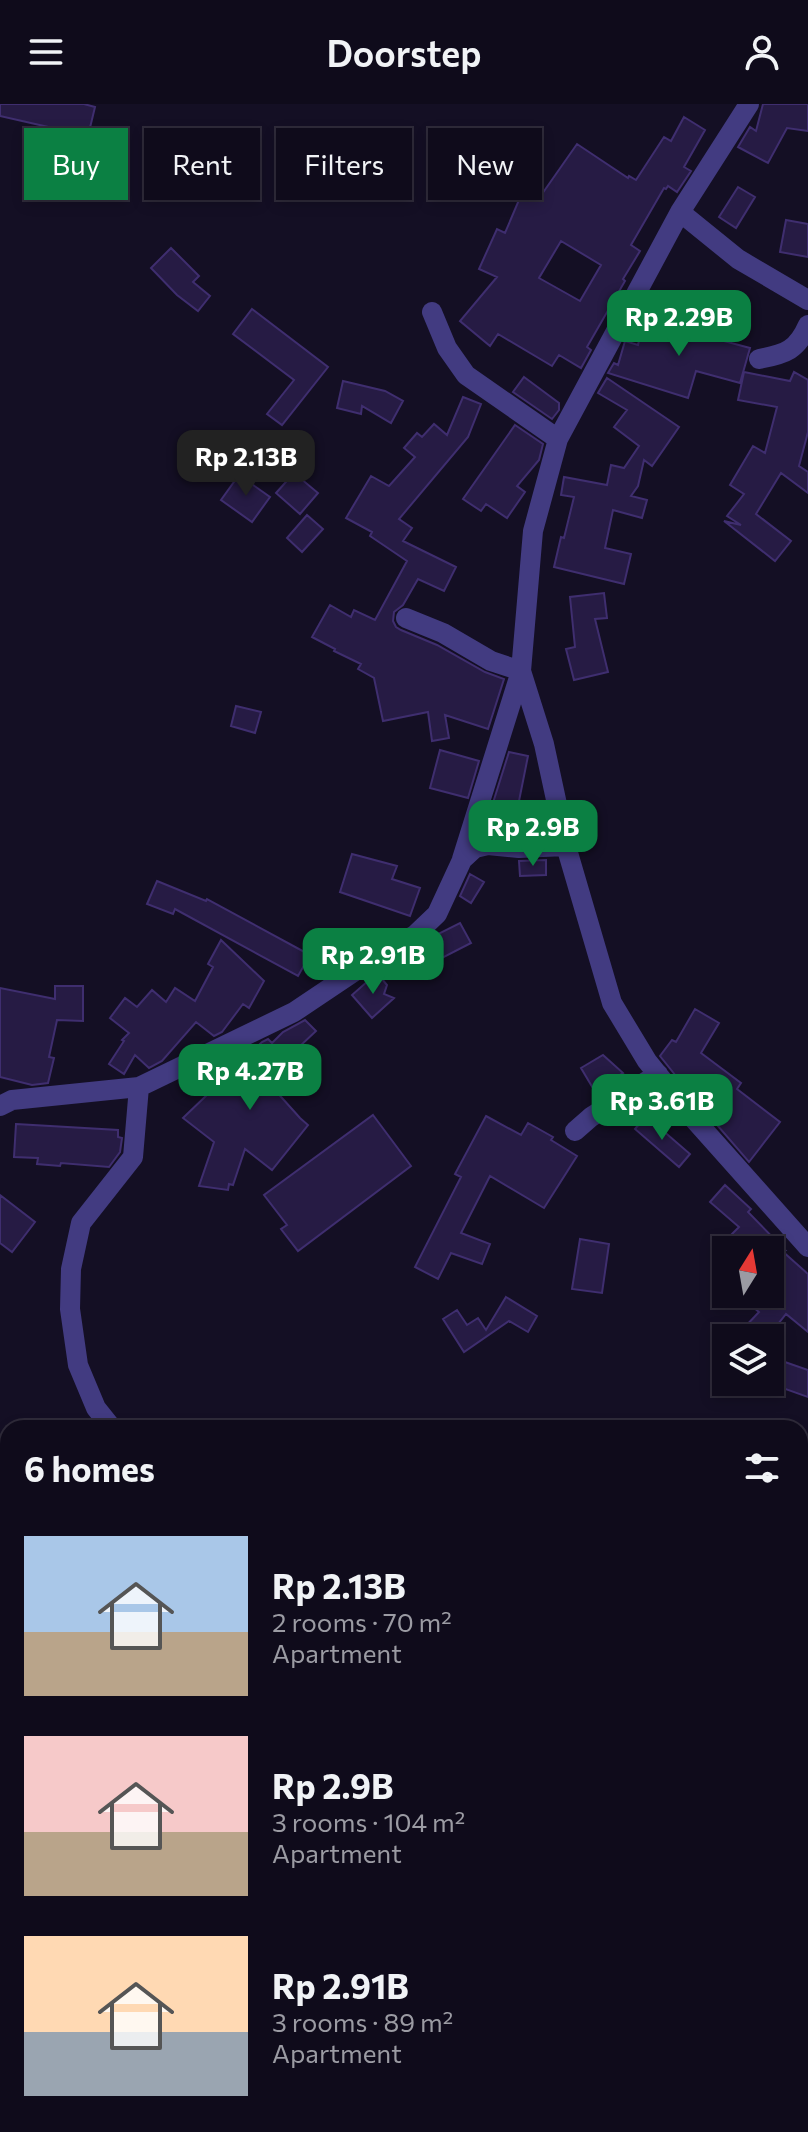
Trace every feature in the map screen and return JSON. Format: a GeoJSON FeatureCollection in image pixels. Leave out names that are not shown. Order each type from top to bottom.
{"type":"FeatureCollection","features":[{"type":"Feature","properties":{"kind":"street"},"geometry":{"type":"LineString","coordinates":[[0,1106],[12,1100],[139,1087],[294,1012],[415,935],[437,914],[462,860],[521,671],[533,531],[558,439],[680,212],[749,104]]}},
{"type":"Feature","properties":{"kind":"street"},"geometry":{"type":"LineString","coordinates":[[680,212],[738,259],[808,300]]}},
{"type":"Feature","properties":{"kind":"street"},"geometry":{"type":"LineString","coordinates":[[432,312],[447,348],[466,375],[558,439]]}},
{"type":"Feature","properties":{"kind":"street"},"geometry":{"type":"LineString","coordinates":[[759,359],[792,349],[808,325]]}},
{"type":"Feature","properties":{"kind":"street"},"geometry":{"type":"LineString","coordinates":[[406,618],[443,633],[491,661],[521,671]]}},
{"type":"Feature","properties":{"kind":"street"},"geometry":{"type":"LineString","coordinates":[[521,671],[544,744],[566,846],[612,1003],[647,1061],[808,1247]]}},
{"type":"Feature","properties":{"kind":"street"},"geometry":{"type":"LineString","coordinates":[[462,860],[475,848],[488,845],[519,848],[566,846]]}},
{"type":"Feature","properties":{"kind":"street"},"geometry":{"type":"LineString","coordinates":[[575,1131],[591,1117],[658,1074]]}},
{"type":"Feature","properties":{"kind":"street"},"geometry":{"type":"LineString","coordinates":[[106,1420],[96,1408],[78,1365],[70,1309],[71,1269],[81,1223],[133,1157],[139,1087]]}},
{"type":"Feature","properties":{"kind":"building"},"geometry":{"type":"Polygon","coordinates":[[[0,104],[84,104],[95,107],[90,128],[53,128],[0,116],[0,104]]]}},
{"type":"Feature","properties":{"kind":"building"},"geometry":{"type":"Polygon","coordinates":[[[763,104],[808,104],[808,131],[787,128],[768,163],[738,147],[750,127],[756,131],[763,104]]]}},
{"type":"Feature","properties":{"kind":"building"},"geometry":{"type":"Polygon","coordinates":[[[684,117],[705,130],[684,167],[691,171],[677,192],[668,186],[664,188],[631,245],[640,251],[587,347],[591,350],[581,368],[559,355],[552,366],[498,334],[490,346],[460,321],[497,277],[479,269],[497,229],[505,233],[519,200],[542,200],[542,194],[577,144],[628,178],[636,180],[664,137],[671,141],[684,117]],[[561,241],[539,278],[580,301],[601,265],[561,241]]]}},
{"type":"Feature","properties":{"kind":"building"},"geometry":{"type":"Polygon","coordinates":[[[738,187],[755,197],[736,228],[719,217],[738,187]]]}},
{"type":"Feature","properties":{"kind":"building"},"geometry":{"type":"Polygon","coordinates":[[[786,220],[808,224],[808,257],[780,252],[786,220]]]}},
{"type":"Feature","properties":{"kind":"building"},"geometry":{"type":"Polygon","coordinates":[[[171,248],[199,276],[193,282],[210,296],[198,311],[151,268],[171,248]]]}},
{"type":"Feature","properties":{"kind":"building"},"geometry":{"type":"Polygon","coordinates":[[[650,296],[666,305],[657,321],[641,312],[650,296]]]}},
{"type":"Feature","properties":{"kind":"building"},"geometry":{"type":"Polygon","coordinates":[[[252,309],[328,367],[282,425],[267,414],[294,380],[233,334],[252,309]]]}},
{"type":"Feature","properties":{"kind":"building"},"geometry":{"type":"Polygon","coordinates":[[[674,313],[698,320],[694,333],[750,348],[740,383],[696,371],[688,398],[608,373],[614,363],[618,365],[625,341],[638,345],[642,328],[656,336],[674,313]]]}},
{"type":"Feature","properties":{"kind":"building"},"geometry":{"type":"Polygon","coordinates":[[[744,372],[790,381],[794,372],[808,380],[808,432],[799,466],[808,472],[808,493],[781,473],[756,514],[791,541],[775,561],[724,521],[741,525],[727,516],[744,494],[730,485],[753,446],[765,453],[777,407],[738,400],[744,372]]]}},
{"type":"Feature","properties":{"kind":"building"},"geometry":{"type":"Polygon","coordinates":[[[524,377],[559,403],[559,410],[552,419],[513,392],[524,377]]]}},
{"type":"Feature","properties":{"kind":"building"},"geometry":{"type":"Polygon","coordinates":[[[607,378],[679,427],[652,466],[644,460],[638,486],[631,496],[647,500],[642,518],[613,510],[605,548],[631,554],[624,584],[554,567],[574,497],[561,495],[564,477],[607,485],[611,465],[624,468],[639,446],[614,427],[627,410],[598,393],[607,378]]]}},
{"type":"Feature","properties":{"kind":"building"},"geometry":{"type":"Polygon","coordinates":[[[343,381],[385,391],[403,401],[391,423],[362,406],[361,414],[337,408],[343,381]]]}},
{"type":"Feature","properties":{"kind":"building"},"geometry":{"type":"Polygon","coordinates":[[[463,397],[481,404],[468,437],[399,519],[412,528],[403,541],[456,567],[444,591],[418,579],[403,605],[394,612],[393,621],[401,630],[504,679],[488,729],[445,715],[449,738],[432,741],[428,712],[383,721],[374,678],[358,669],[361,664],[312,637],[330,605],[351,617],[354,610],[375,620],[407,561],[370,536],[372,532],[346,518],[371,476],[389,486],[415,457],[404,448],[417,433],[422,437],[434,424],[447,435],[463,397]]]}},
{"type":"Feature","properties":{"kind":"building"},"geometry":{"type":"Polygon","coordinates":[[[515,425],[543,444],[539,460],[517,486],[525,492],[507,518],[486,504],[481,511],[463,499],[515,425]]]}},
{"type":"Feature","properties":{"kind":"building"},"geometry":{"type":"Polygon","coordinates":[[[294,473],[318,493],[300,514],[276,493],[294,473]]]}},
{"type":"Feature","properties":{"kind":"building"},"geometry":{"type":"Polygon","coordinates":[[[239,475],[270,497],[252,522],[221,500],[239,475]]]}},
{"type":"Feature","properties":{"kind":"building"},"geometry":{"type":"Polygon","coordinates":[[[307,515],[323,529],[302,552],[287,538],[307,515]]]}},
{"type":"Feature","properties":{"kind":"building"},"geometry":{"type":"Polygon","coordinates":[[[604,593],[607,618],[595,619],[608,672],[574,680],[566,649],[575,647],[570,597],[604,593]]]}},
{"type":"Feature","properties":{"kind":"building"},"geometry":{"type":"Polygon","coordinates":[[[236,706],[261,712],[255,733],[231,726],[236,706]]]}},
{"type":"Feature","properties":{"kind":"building"},"geometry":{"type":"Polygon","coordinates":[[[440,750],[479,761],[468,798],[430,788],[440,750]]]}},
{"type":"Feature","properties":{"kind":"building"},"geometry":{"type":"Polygon","coordinates":[[[509,752],[528,756],[517,811],[492,806],[509,752]]]}},
{"type":"Feature","properties":{"kind":"building"},"geometry":{"type":"Polygon","coordinates":[[[352,854],[397,866],[392,879],[420,888],[410,916],[340,892],[352,854]]]}},
{"type":"Feature","properties":{"kind":"building"},"geometry":{"type":"Polygon","coordinates":[[[546,860],[546,875],[520,876],[519,861],[546,860]]]}},
{"type":"Feature","properties":{"kind":"building"},"geometry":{"type":"Polygon","coordinates":[[[470,874],[484,882],[471,903],[460,896],[470,874]]]}},
{"type":"Feature","properties":{"kind":"building"},"geometry":{"type":"Polygon","coordinates":[[[157,881],[207,899],[310,955],[298,976],[175,909],[173,914],[147,904],[157,881]]]}},
{"type":"Feature","properties":{"kind":"building"},"geometry":{"type":"Polygon","coordinates":[[[460,923],[471,943],[440,959],[432,937],[460,923]]]}},
{"type":"Feature","properties":{"kind":"building"},"geometry":{"type":"Polygon","coordinates":[[[221,940],[264,981],[249,1008],[243,1004],[222,1032],[214,1036],[196,1022],[162,1061],[149,1068],[135,1055],[124,1074],[109,1064],[129,1033],[110,1018],[125,998],[137,1007],[152,990],[166,1002],[175,988],[195,1001],[213,967],[208,964],[221,940]]]}},
{"type":"Feature","properties":{"kind":"building"},"geometry":{"type":"Polygon","coordinates":[[[377,973],[387,985],[384,994],[394,998],[372,1018],[352,995],[377,973]]]}},
{"type":"Feature","properties":{"kind":"building"},"geometry":{"type":"Polygon","coordinates":[[[55,986],[83,986],[83,1021],[57,1020],[49,1057],[54,1058],[48,1083],[32,1085],[0,1077],[0,988],[55,999],[55,986]]]}},
{"type":"Feature","properties":{"kind":"building"},"geometry":{"type":"Polygon","coordinates":[[[695,1009],[719,1023],[701,1053],[741,1083],[737,1089],[780,1122],[749,1162],[692,1096],[698,1089],[676,1076],[660,1056],[672,1040],[676,1042],[695,1009]]]}},
{"type":"Feature","properties":{"kind":"building"},"geometry":{"type":"Polygon","coordinates":[[[305,1020],[316,1031],[265,1079],[308,1125],[272,1170],[245,1149],[233,1185],[229,1184],[228,1190],[199,1186],[214,1142],[183,1118],[262,1042],[268,1039],[272,1043],[283,1032],[305,1020]]]}},
{"type":"Feature","properties":{"kind":"building"},"geometry":{"type":"Polygon","coordinates":[[[603,1055],[623,1073],[594,1090],[581,1068],[603,1055]]]}},
{"type":"Feature","properties":{"kind":"building"},"geometry":{"type":"Polygon","coordinates":[[[373,1115],[411,1166],[298,1251],[281,1229],[287,1225],[264,1195],[373,1115]]]}},
{"type":"Feature","properties":{"kind":"building"},"geometry":{"type":"Polygon","coordinates":[[[486,1116],[521,1135],[528,1123],[577,1156],[544,1208],[490,1176],[461,1233],[490,1244],[482,1264],[451,1253],[438,1279],[415,1267],[461,1177],[455,1174],[486,1116]]]}},
{"type":"Feature","properties":{"kind":"building"},"geometry":{"type":"Polygon","coordinates":[[[646,1116],[690,1154],[679,1167],[635,1129],[646,1116]]]}},
{"type":"Feature","properties":{"kind":"building"},"geometry":{"type":"Polygon","coordinates":[[[16,1124],[118,1130],[118,1137],[122,1138],[120,1152],[109,1167],[37,1164],[38,1158],[14,1157],[16,1124]]]}},
{"type":"Feature","properties":{"kind":"building"},"geometry":{"type":"Polygon","coordinates":[[[725,1185],[751,1209],[748,1212],[771,1236],[730,1236],[739,1227],[710,1202],[725,1185]]]}},
{"type":"Feature","properties":{"kind":"building"},"geometry":{"type":"Polygon","coordinates":[[[0,1195],[35,1222],[12,1252],[0,1243],[0,1195]]]}},
{"type":"Feature","properties":{"kind":"building"},"geometry":{"type":"Polygon","coordinates":[[[580,1239],[609,1244],[602,1293],[572,1289],[580,1239]]]}},
{"type":"Feature","properties":{"kind":"building"},"geometry":{"type":"Polygon","coordinates":[[[784,1253],[808,1274],[808,1332],[786,1314],[778,1324],[748,1324],[759,1312],[754,1308],[784,1308],[784,1253]]]}},
{"type":"Feature","properties":{"kind":"building"},"geometry":{"type":"Polygon","coordinates":[[[506,1297],[537,1316],[528,1332],[509,1321],[464,1352],[443,1319],[457,1310],[467,1325],[478,1318],[486,1330],[506,1297]]]}},
{"type":"Feature","properties":{"kind":"building"},"geometry":{"type":"Polygon","coordinates":[[[784,1362],[808,1370],[808,1397],[784,1389],[784,1362]]]}}]}
